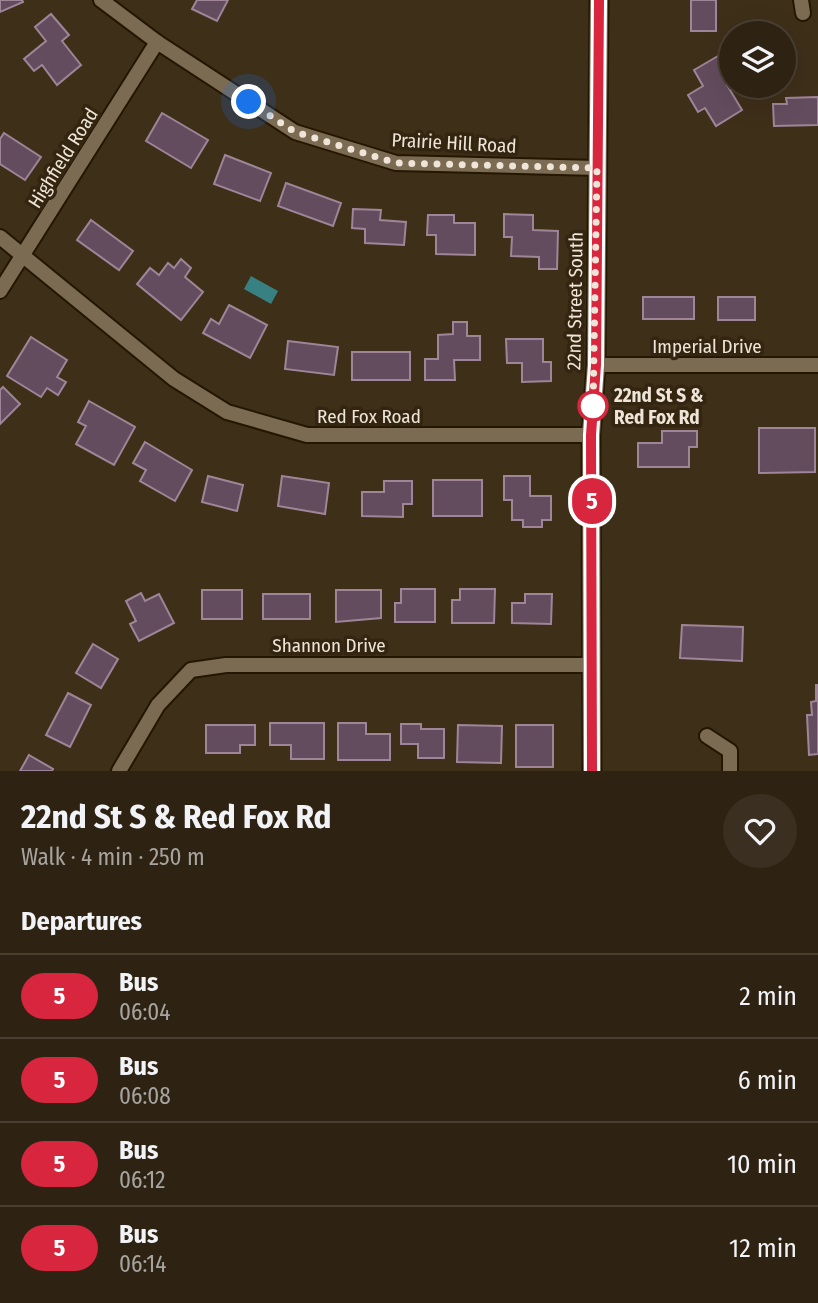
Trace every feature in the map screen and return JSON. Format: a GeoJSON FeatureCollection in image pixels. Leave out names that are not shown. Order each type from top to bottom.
{"type":"FeatureCollection","features":[{"type":"Feature","properties":{"kind":"street","name":"Prairie Hill Road"},"geometry":{"type":"LineString","coordinates":[[101,0],[157,43],[295,132],[396,163],[597,168]]}},
{"type":"Feature","properties":{"kind":"street","name":"22nd Street South"},"geometry":{"type":"LineString","coordinates":[[592,771],[591,435],[596,365],[599,0]]}},
{"type":"Feature","properties":{"kind":"street","name":"Highfield Road"},"geometry":{"type":"LineString","coordinates":[[0,292],[25,257],[157,43]]}},
{"type":"Feature","properties":{"kind":"street","name":"Red Fox Road"},"geometry":{"type":"LineString","coordinates":[[0,237],[174,379],[227,412],[307,435],[591,435]]}},
{"type":"Feature","properties":{"kind":"street","name":"Imperial Drive"},"geometry":{"type":"LineString","coordinates":[[596,365],[818,365]]}},
{"type":"Feature","properties":{"kind":"street","name":"Shannon Drive"},"geometry":{"type":"LineString","coordinates":[[119,771],[159,705],[191,670],[226,665],[593,665]]}},
{"type":"Feature","properties":{"kind":"street"},"geometry":{"type":"LineString","coordinates":[[707,736],[730,751],[730,771]]}},
{"type":"Feature","properties":{"kind":"water"},"geometry":{"type":"Polygon","coordinates":[[[251,276],[278,291],[271,304],[244,289],[251,276]]]}},
{"type":"Feature","properties":{"kind":"building"},"geometry":{"type":"Polygon","coordinates":[[[0,0],[22,0],[23,2],[0,12],[0,0]]]}},
{"type":"Feature","properties":{"kind":"building"},"geometry":{"type":"Polygon","coordinates":[[[197,0],[228,0],[217,21],[192,9],[197,0]]]}},
{"type":"Feature","properties":{"kind":"building"},"geometry":{"type":"Polygon","coordinates":[[[691,0],[716,0],[716,31],[691,31],[691,0]]]}},
{"type":"Feature","properties":{"kind":"building"},"geometry":{"type":"Polygon","coordinates":[[[51,14],[69,35],[62,41],[81,65],[57,85],[42,65],[34,71],[24,59],[46,41],[35,27],[51,14]]]}},
{"type":"Feature","properties":{"kind":"building"},"geometry":{"type":"Polygon","coordinates":[[[718,56],[719,98],[735,98],[742,110],[716,126],[705,108],[698,112],[688,95],[703,86],[694,70],[718,56]]]}},
{"type":"Feature","properties":{"kind":"building"},"geometry":{"type":"Polygon","coordinates":[[[818,97],[818,125],[774,126],[773,104],[787,104],[786,98],[818,97]]]}},
{"type":"Feature","properties":{"kind":"building"},"geometry":{"type":"Polygon","coordinates":[[[162,113],[208,140],[191,168],[146,141],[162,113]]]}},
{"type":"Feature","properties":{"kind":"building"},"geometry":{"type":"Polygon","coordinates":[[[4,133],[41,157],[25,180],[0,164],[0,139],[4,133]]]}},
{"type":"Feature","properties":{"kind":"building"},"geometry":{"type":"Polygon","coordinates":[[[225,155],[271,173],[260,201],[214,184],[225,155]]]}},
{"type":"Feature","properties":{"kind":"building"},"geometry":{"type":"Polygon","coordinates":[[[286,183],[341,203],[333,226],[278,206],[286,183]]]}},
{"type":"Feature","properties":{"kind":"building"},"geometry":{"type":"Polygon","coordinates":[[[353,209],[381,210],[380,220],[406,222],[404,245],[365,243],[365,229],[352,228],[353,209]]]}},
{"type":"Feature","properties":{"kind":"building"},"geometry":{"type":"Polygon","coordinates":[[[504,214],[533,215],[533,230],[558,231],[557,269],[539,269],[539,257],[511,256],[512,237],[504,237],[504,214]]]}},
{"type":"Feature","properties":{"kind":"building"},"geometry":{"type":"Polygon","coordinates":[[[428,215],[454,215],[454,223],[475,223],[475,255],[436,254],[436,235],[427,235],[428,215]]]}},
{"type":"Feature","properties":{"kind":"building"},"geometry":{"type":"Polygon","coordinates":[[[91,220],[133,251],[119,270],[77,240],[91,220]]]}},
{"type":"Feature","properties":{"kind":"building"},"geometry":{"type":"Polygon","coordinates":[[[181,259],[191,268],[185,277],[203,292],[181,320],[137,284],[150,268],[159,275],[168,263],[174,268],[181,259]]]}},
{"type":"Feature","properties":{"kind":"building"},"geometry":{"type":"Polygon","coordinates":[[[643,297],[694,297],[694,319],[643,319],[643,297]]]}},
{"type":"Feature","properties":{"kind":"building"},"geometry":{"type":"Polygon","coordinates":[[[718,297],[755,297],[755,320],[718,320],[718,297]]]}},
{"type":"Feature","properties":{"kind":"building"},"geometry":{"type":"Polygon","coordinates":[[[229,305],[267,325],[250,358],[203,333],[211,319],[219,324],[229,305]]]}},
{"type":"Feature","properties":{"kind":"building"},"geometry":{"type":"Polygon","coordinates":[[[453,322],[467,322],[467,336],[480,336],[480,360],[454,360],[455,380],[425,380],[425,359],[438,359],[438,335],[453,334],[453,322]]]}},
{"type":"Feature","properties":{"kind":"building"},"geometry":{"type":"Polygon","coordinates":[[[31,337],[67,360],[57,377],[66,382],[58,395],[47,388],[41,397],[7,376],[31,337]]]}},
{"type":"Feature","properties":{"kind":"building"},"geometry":{"type":"Polygon","coordinates":[[[506,339],[543,339],[543,362],[551,362],[551,381],[522,382],[522,363],[507,363],[506,339]]]}},
{"type":"Feature","properties":{"kind":"building"},"geometry":{"type":"Polygon","coordinates":[[[288,341],[338,347],[334,375],[285,369],[288,341]]]}},
{"type":"Feature","properties":{"kind":"building"},"geometry":{"type":"Polygon","coordinates":[[[352,352],[410,352],[410,380],[352,380],[352,352]]]}},
{"type":"Feature","properties":{"kind":"building"},"geometry":{"type":"Polygon","coordinates":[[[3,387],[20,404],[0,424],[0,390],[3,387]]]}},
{"type":"Feature","properties":{"kind":"building"},"geometry":{"type":"Polygon","coordinates":[[[89,401],[135,427],[114,465],[76,444],[86,426],[78,422],[89,401]]]}},
{"type":"Feature","properties":{"kind":"building"},"geometry":{"type":"Polygon","coordinates":[[[759,428],[815,428],[815,472],[759,473],[759,428]]]}},
{"type":"Feature","properties":{"kind":"building"},"geometry":{"type":"Polygon","coordinates":[[[662,431],[697,431],[697,447],[689,447],[689,467],[638,467],[638,443],[662,443],[662,431]]]}},
{"type":"Feature","properties":{"kind":"building"},"geometry":{"type":"Polygon","coordinates":[[[145,442],[192,470],[175,501],[140,481],[146,470],[133,463],[145,442]]]}},
{"type":"Feature","properties":{"kind":"building"},"geometry":{"type":"Polygon","coordinates":[[[208,476],[243,485],[237,511],[202,502],[208,476]]]}},
{"type":"Feature","properties":{"kind":"building"},"geometry":{"type":"Polygon","coordinates":[[[282,476],[329,483],[325,514],[278,506],[282,476]]]}},
{"type":"Feature","properties":{"kind":"building"},"geometry":{"type":"Polygon","coordinates":[[[504,476],[530,476],[530,496],[551,496],[551,520],[542,520],[542,527],[523,527],[523,520],[512,520],[512,500],[504,500],[504,476]]]}},
{"type":"Feature","properties":{"kind":"building"},"geometry":{"type":"Polygon","coordinates":[[[433,480],[482,480],[482,516],[433,516],[433,480]]]}},
{"type":"Feature","properties":{"kind":"building"},"geometry":{"type":"Polygon","coordinates":[[[384,481],[412,481],[412,504],[403,504],[403,517],[362,516],[362,492],[384,492],[384,481]]]}},
{"type":"Feature","properties":{"kind":"building"},"geometry":{"type":"Polygon","coordinates":[[[401,589],[435,589],[435,622],[395,622],[395,603],[401,603],[401,589]]]}},
{"type":"Feature","properties":{"kind":"building"},"geometry":{"type":"Polygon","coordinates":[[[460,589],[495,589],[494,623],[452,623],[452,600],[460,600],[460,589]]]}},
{"type":"Feature","properties":{"kind":"building"},"geometry":{"type":"Polygon","coordinates":[[[202,590],[242,590],[242,619],[202,619],[202,590]]]}},
{"type":"Feature","properties":{"kind":"building"},"geometry":{"type":"Polygon","coordinates":[[[336,590],[381,590],[381,618],[336,622],[336,590]]]}},
{"type":"Feature","properties":{"kind":"building"},"geometry":{"type":"Polygon","coordinates":[[[141,593],[145,601],[159,594],[174,623],[139,641],[130,624],[136,621],[126,601],[141,593]]]}},
{"type":"Feature","properties":{"kind":"building"},"geometry":{"type":"Polygon","coordinates":[[[263,594],[310,594],[310,619],[263,619],[263,594]]]}},
{"type":"Feature","properties":{"kind":"building"},"geometry":{"type":"Polygon","coordinates":[[[525,594],[552,594],[551,624],[512,623],[512,603],[525,603],[525,594]]]}},
{"type":"Feature","properties":{"kind":"building"},"geometry":{"type":"Polygon","coordinates":[[[682,625],[743,627],[742,661],[680,658],[682,625]]]}},
{"type":"Feature","properties":{"kind":"building"},"geometry":{"type":"Polygon","coordinates":[[[93,644],[118,659],[101,688],[76,673],[93,644]]]}},
{"type":"Feature","properties":{"kind":"building"},"geometry":{"type":"Polygon","coordinates":[[[816,685],[818,754],[809,755],[807,715],[812,715],[811,702],[816,701],[816,685]]]}},
{"type":"Feature","properties":{"kind":"building"},"geometry":{"type":"Polygon","coordinates":[[[68,693],[91,705],[70,747],[46,735],[68,693]]]}},
{"type":"Feature","properties":{"kind":"building"},"geometry":{"type":"Polygon","coordinates":[[[270,723],[324,723],[324,759],[291,759],[291,745],[270,745],[270,723]]]}},
{"type":"Feature","properties":{"kind":"building"},"geometry":{"type":"Polygon","coordinates":[[[338,723],[366,723],[366,734],[390,734],[390,760],[338,760],[338,723]]]}},
{"type":"Feature","properties":{"kind":"building"},"geometry":{"type":"Polygon","coordinates":[[[401,724],[421,724],[421,729],[444,729],[444,758],[418,758],[418,744],[401,744],[401,724]]]}},
{"type":"Feature","properties":{"kind":"building"},"geometry":{"type":"Polygon","coordinates":[[[206,725],[255,725],[255,745],[240,745],[240,753],[206,753],[206,725]]]}},
{"type":"Feature","properties":{"kind":"building"},"geometry":{"type":"Polygon","coordinates":[[[458,725],[502,726],[501,763],[457,762],[458,725]]]}},
{"type":"Feature","properties":{"kind":"building"},"geometry":{"type":"Polygon","coordinates":[[[516,725],[553,725],[553,767],[516,767],[516,725]]]}},
{"type":"Feature","properties":{"kind":"building"},"geometry":{"type":"Polygon","coordinates":[[[29,755],[53,769],[52,771],[20,771],[29,755]]]}},
{"type":"Feature","properties":{"kind":"bus line","name":"5"},"geometry":{"type":"LineString","coordinates":[[592,771],[591,435],[596,365],[599,0]]}},
{"type":"Feature","properties":{"kind":"place","name":"22nd St S & Red Fox Rd"},"geometry":{"type":"Point","coordinates":[593,406]}},
{"type":"Feature","properties":{"kind":"route"},"geometry":{"type":"LineString","coordinates":[[249,102],[295,132],[396,163],[597,168],[596,365],[593,412],[593,406]]}}]}
